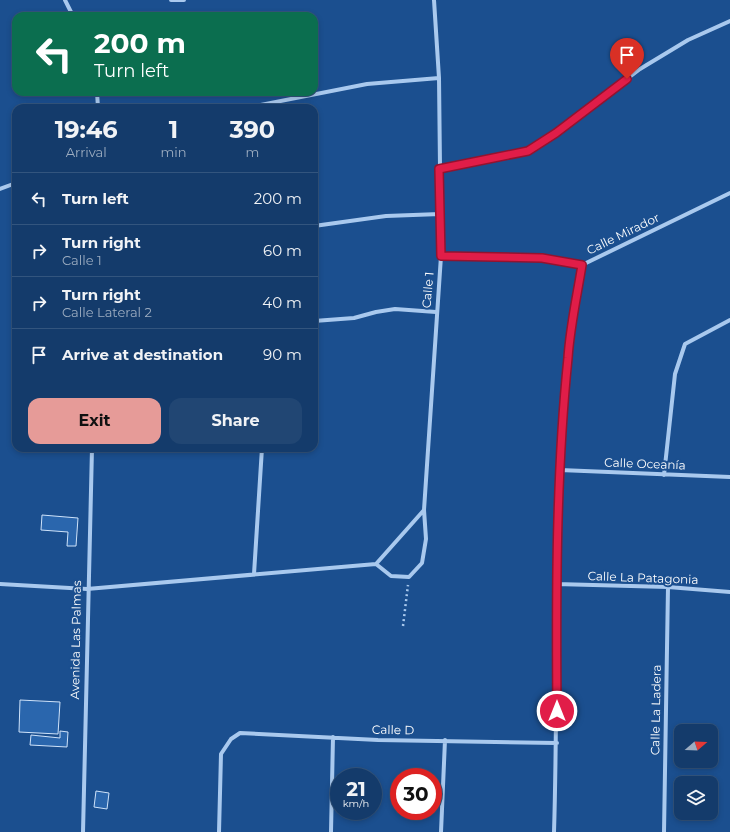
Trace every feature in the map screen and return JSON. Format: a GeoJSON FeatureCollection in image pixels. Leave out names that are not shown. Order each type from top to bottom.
{"type":"FeatureCollection","features":[{"type":"Feature","properties":{"kind":"street"},"geometry":{"type":"LineString","coordinates":[[65,0],[71,12]]}},
{"type":"Feature","properties":{"kind":"street"},"geometry":{"type":"LineString","coordinates":[[171,0],[184,0]]}},
{"type":"Feature","properties":{"kind":"street","name":"Calle 1"},"geometry":{"type":"LineString","coordinates":[[408,577],[422,563],[426,540],[424,510],[436,312],[441,256],[439,78],[434,0]]}},
{"type":"Feature","properties":{"kind":"street"},"geometry":{"type":"LineString","coordinates":[[439,169],[528,151],[556,133],[640,69],[688,40],[730,20]]}},
{"type":"Feature","properties":{"kind":"street"},"geometry":{"type":"LineString","coordinates":[[318,94],[367,84],[439,78]]}},
{"type":"Feature","properties":{"kind":"street"},"geometry":{"type":"LineString","coordinates":[[264,104],[305,96]]}},
{"type":"Feature","properties":{"kind":"street"},"geometry":{"type":"LineString","coordinates":[[0,189],[12,184]]}},
{"type":"Feature","properties":{"kind":"street","name":"Calle Mirador"},"geometry":{"type":"LineString","coordinates":[[554,832],[557,743],[556,584],[560,470],[568,356],[582,265],[730,193]]}},
{"type":"Feature","properties":{"kind":"street"},"geometry":{"type":"LineString","coordinates":[[318,225],[386,216],[440,214]]}},
{"type":"Feature","properties":{"kind":"street"},"geometry":{"type":"LineString","coordinates":[[441,256],[542,258],[582,265]]}},
{"type":"Feature","properties":{"kind":"street"},"geometry":{"type":"LineString","coordinates":[[318,321],[354,318],[395,309],[436,312]]}},
{"type":"Feature","properties":{"kind":"street"},"geometry":{"type":"LineString","coordinates":[[664,475],[675,374],[685,344],[730,320]]}},
{"type":"Feature","properties":{"kind":"street","name":"Avenida Las Palmas"},"geometry":{"type":"LineString","coordinates":[[83,832],[87,589],[92,452]]}},
{"type":"Feature","properties":{"kind":"street"},"geometry":{"type":"LineString","coordinates":[[254,574],[262,452]]}},
{"type":"Feature","properties":{"kind":"street","name":"Calle Oceanía"},"geometry":{"type":"LineString","coordinates":[[560,470],[730,477]]}},
{"type":"Feature","properties":{"kind":"street"},"geometry":{"type":"LineString","coordinates":[[376,564],[424,510]]}},
{"type":"Feature","properties":{"kind":"street"},"geometry":{"type":"LineString","coordinates":[[0,584],[87,589],[376,564],[391,576],[408,577]]}},
{"type":"Feature","properties":{"kind":"street","name":"Calle La Patagonia"},"geometry":{"type":"LineString","coordinates":[[556,584],[668,587],[730,592]]}},
{"type":"Feature","properties":{"kind":"street","name":"Calle La Ladera"},"geometry":{"type":"LineString","coordinates":[[664,832],[668,587]]}},
{"type":"Feature","properties":{"kind":"street","name":"Calle D"},"geometry":{"type":"LineString","coordinates":[[219,832],[221,754],[231,739],[240,733],[557,743]]}},
{"type":"Feature","properties":{"kind":"street"},"geometry":{"type":"LineString","coordinates":[[331,832],[333,737]]}},
{"type":"Feature","properties":{"kind":"street"},"geometry":{"type":"LineString","coordinates":[[441,832],[445,740]]}},
{"type":"Feature","properties":{"kind":"path"},"geometry":{"type":"LineString","coordinates":[[403,626],[408,577]]}},
{"type":"Feature","properties":{"kind":"building"},"geometry":{"type":"Polygon","coordinates":[[[42,515],[78,518],[76,546],[67,546],[68,532],[41,530],[42,515]]]}},
{"type":"Feature","properties":{"kind":"building"},"geometry":{"type":"Polygon","coordinates":[[[20,700],[60,702],[58,734],[19,732],[20,700]]]}},
{"type":"Feature","properties":{"kind":"building"},"geometry":{"type":"Polygon","coordinates":[[[60,731],[68,732],[67,747],[30,745],[31,735],[60,738],[60,731]]]}},
{"type":"Feature","properties":{"kind":"building"},"geometry":{"type":"Polygon","coordinates":[[[96,791],[109,793],[107,809],[94,807],[96,791]]]}},
{"type":"Feature","properties":{"kind":"route"},"geometry":{"type":"LineString","coordinates":[[557,711],[556,584],[560,470],[568,356],[582,265],[542,258],[441,256],[439,169],[528,151],[556,133],[627,79]]}}]}
